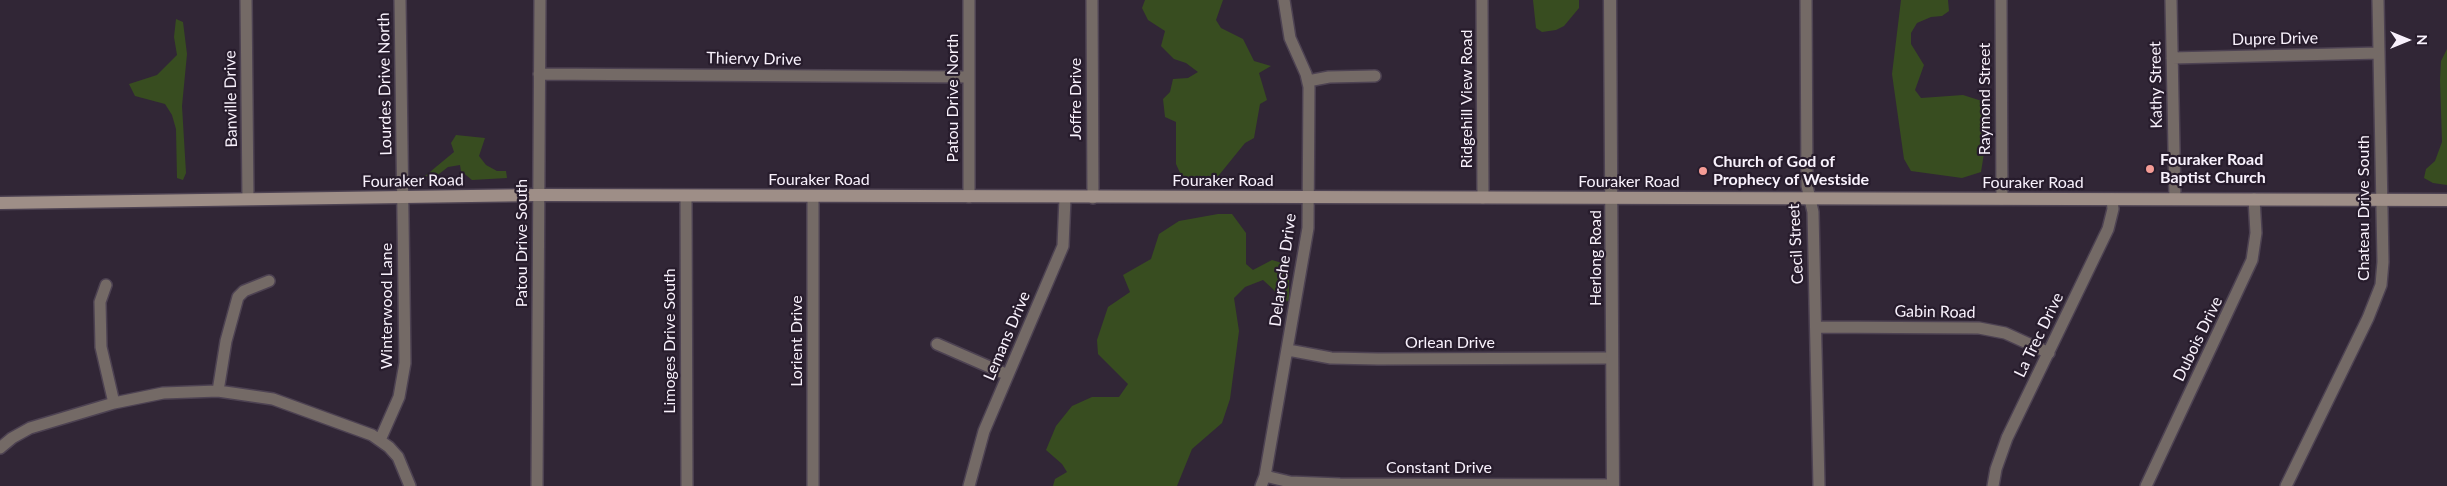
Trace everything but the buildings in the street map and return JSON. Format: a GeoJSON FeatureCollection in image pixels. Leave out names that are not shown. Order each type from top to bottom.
{"type":"FeatureCollection","features":[{"type":"Feature","properties":{"kind":"main road","name":"Fouraker Road"},"geometry":{"type":"LineString","coordinates":[[0,203],[538,195],[1065,198],[2447,200]]}},
{"type":"Feature","properties":{"kind":"street","name":"Banville Drive"},"geometry":{"type":"LineString","coordinates":[[246,0],[248,198]]}},
{"type":"Feature","properties":{"kind":"street","name":"Lourdes Drive North"},"geometry":{"type":"LineString","coordinates":[[400,0],[403,198]]}},
{"type":"Feature","properties":{"kind":"street","name":"Patou Drive South"},"geometry":{"type":"LineString","coordinates":[[537,486],[540,0]]}},
{"type":"Feature","properties":{"kind":"street","name":"Patou Drive North"},"geometry":{"type":"LineString","coordinates":[[969,0],[969,196]]}},
{"type":"Feature","properties":{"kind":"street","name":"Joffre Drive"},"geometry":{"type":"LineString","coordinates":[[1092,0],[1093,198]]}},
{"type":"Feature","properties":{"kind":"street","name":"Delaroche Drive"},"geometry":{"type":"LineString","coordinates":[[1263,481],[1288,350],[1308,228],[1308,81],[1290,38],[1284,0]]}},
{"type":"Feature","properties":{"kind":"street","name":"Ridgehill View Road"},"geometry":{"type":"LineString","coordinates":[[1482,0],[1483,198]]}},
{"type":"Feature","properties":{"kind":"street","name":"Herlong Road"},"geometry":{"type":"LineString","coordinates":[[1610,0],[1613,486]]}},
{"type":"Feature","properties":{"kind":"street","name":"Cecil Street"},"geometry":{"type":"LineString","coordinates":[[1806,0],[1807,186],[1813,212],[1819,486]]}},
{"type":"Feature","properties":{"kind":"street","name":"Raymond Street"},"geometry":{"type":"LineString","coordinates":[[2001,0],[2002,199]]}},
{"type":"Feature","properties":{"kind":"street","name":"Kathy Street"},"geometry":{"type":"LineString","coordinates":[[2171,0],[2175,199]]}},
{"type":"Feature","properties":{"kind":"street","name":"Chateau Drive South"},"geometry":{"type":"LineString","coordinates":[[2286,486],[2378,296],[2383,262],[2378,0]]}},
{"type":"Feature","properties":{"kind":"street","name":"Dupre Drive"},"geometry":{"type":"LineString","coordinates":[[2172,58],[2379,53]]}},
{"type":"Feature","properties":{"kind":"street","name":"Thiervy Drive"},"geometry":{"type":"LineString","coordinates":[[539,74],[969,77]]}},
{"type":"Feature","properties":{"kind":"street"},"geometry":{"type":"LineString","coordinates":[[1308,81],[1329,77],[1375,76]]}},
{"type":"Feature","properties":{"kind":"street","name":"Limoges Drive South"},"geometry":{"type":"LineString","coordinates":[[686,196],[687,486]]}},
{"type":"Feature","properties":{"kind":"street","name":"Lorient Drive"},"geometry":{"type":"LineString","coordinates":[[813,196],[813,486]]}},
{"type":"Feature","properties":{"kind":"street","name":"Winterwood Lane"},"geometry":{"type":"LineString","coordinates":[[380,440],[399,397],[405,363],[403,198]]}},
{"type":"Feature","properties":{"kind":"street","name":"Lemans Drive"},"geometry":{"type":"LineString","coordinates":[[969,486],[984,431],[1063,246],[1065,198]]}},
{"type":"Feature","properties":{"kind":"street","name":"La Trec Drive"},"geometry":{"type":"LineString","coordinates":[[1993,486],[1996,469],[2007,438],[2108,229],[2113,209],[2112,199]]}},
{"type":"Feature","properties":{"kind":"street","name":"Dubois Drive"},"geometry":{"type":"LineString","coordinates":[[2146,486],[2252,260],[2256,233],[2254,199]]}},
{"type":"Feature","properties":{"kind":"street"},"geometry":{"type":"LineString","coordinates":[[218,390],[228,333],[238,297],[244,291],[269,281]]}},
{"type":"Feature","properties":{"kind":"street"},"geometry":{"type":"LineString","coordinates":[[106,285],[100,302],[101,347],[114,403]]}},
{"type":"Feature","properties":{"kind":"street","name":"Gabin Road"},"geometry":{"type":"LineString","coordinates":[[1816,327],[1979,328],[2005,333],[2049,353]]}},
{"type":"Feature","properties":{"kind":"street"},"geometry":{"type":"LineString","coordinates":[[937,344],[1008,375]]}},
{"type":"Feature","properties":{"kind":"street","name":"Orlean Drive"},"geometry":{"type":"LineString","coordinates":[[1288,350],[1331,358],[1612,358]]}},
{"type":"Feature","properties":{"kind":"street"},"geometry":{"type":"LineString","coordinates":[[2,441],[30,428],[114,403],[163,393],[218,390],[273,399],[380,440],[398,457],[410,486]]}},
{"type":"Feature","properties":{"kind":"street","name":"Constant Drive"},"geometry":{"type":"LineString","coordinates":[[1263,481],[1340,484],[1613,486]]}},
{"type":"Feature","properties":{"kind":"green space"},"geometry":{"type":"Polygon","coordinates":[[[1145,0],[1223,0],[1216,20],[1221,28],[1243,39],[1254,61],[1271,66],[1259,73],[1267,100],[1260,104],[1254,138],[1245,143],[1215,180],[1195,179],[1181,175],[1176,164],[1176,122],[1165,117],[1163,99],[1170,92],[1173,79],[1188,78],[1198,72],[1186,63],[1174,59],[1161,46],[1165,31],[1148,20],[1142,8],[1145,0]]]}},
{"type":"Feature","properties":{"kind":"green space"},"geometry":{"type":"Polygon","coordinates":[[[1533,0],[1579,0],[1579,8],[1564,26],[1556,30],[1542,32],[1536,28],[1533,0]]]}},
{"type":"Feature","properties":{"kind":"green space"},"geometry":{"type":"Polygon","coordinates":[[[1901,0],[1948,0],[1949,11],[1942,16],[1931,17],[1917,23],[1911,33],[1911,44],[1924,65],[1915,90],[1921,98],[1963,95],[1985,102],[1985,147],[1981,172],[1962,178],[1911,171],[1904,159],[1892,74],[1901,0]]]}},
{"type":"Feature","properties":{"kind":"green space"},"geometry":{"type":"Polygon","coordinates":[[[176,19],[183,22],[187,54],[182,106],[186,173],[183,180],[177,178],[176,129],[172,115],[165,104],[135,96],[129,84],[157,75],[177,55],[174,37],[176,19]]]}},
{"type":"Feature","properties":{"kind":"green space"},"geometry":{"type":"Polygon","coordinates":[[[2447,49],[2447,185],[2433,183],[2424,178],[2426,169],[2435,161],[2442,142],[2441,61],[2447,49]]]}},
{"type":"Feature","properties":{"kind":"green space"},"geometry":{"type":"Polygon","coordinates":[[[456,135],[485,138],[479,156],[486,165],[497,171],[506,171],[507,178],[472,180],[461,171],[460,165],[448,167],[435,177],[425,176],[454,152],[451,143],[456,135]]]}},
{"type":"Feature","properties":{"kind":"green space"},"geometry":{"type":"Polygon","coordinates":[[[1218,214],[1232,214],[1246,233],[1246,264],[1253,270],[1272,260],[1289,265],[1289,301],[1281,302],[1274,290],[1263,280],[1245,287],[1234,298],[1239,331],[1230,399],[1222,423],[1192,449],[1177,486],[1053,486],[1055,479],[1067,472],[1062,464],[1046,450],[1056,426],[1072,406],[1092,397],[1119,397],[1128,384],[1098,354],[1097,340],[1108,307],[1130,292],[1123,275],[1151,259],[1159,234],[1179,221],[1218,214]]]}},
{"type":"Feature","properties":{"kind":"place","name":"Fouraker Road Baptist Church"},"geometry":{"type":"Point","coordinates":[2150,169]}},
{"type":"Feature","properties":{"kind":"place","name":"Church of God of Prophecy of Westside"},"geometry":{"type":"Point","coordinates":[1703,171]}}]}
